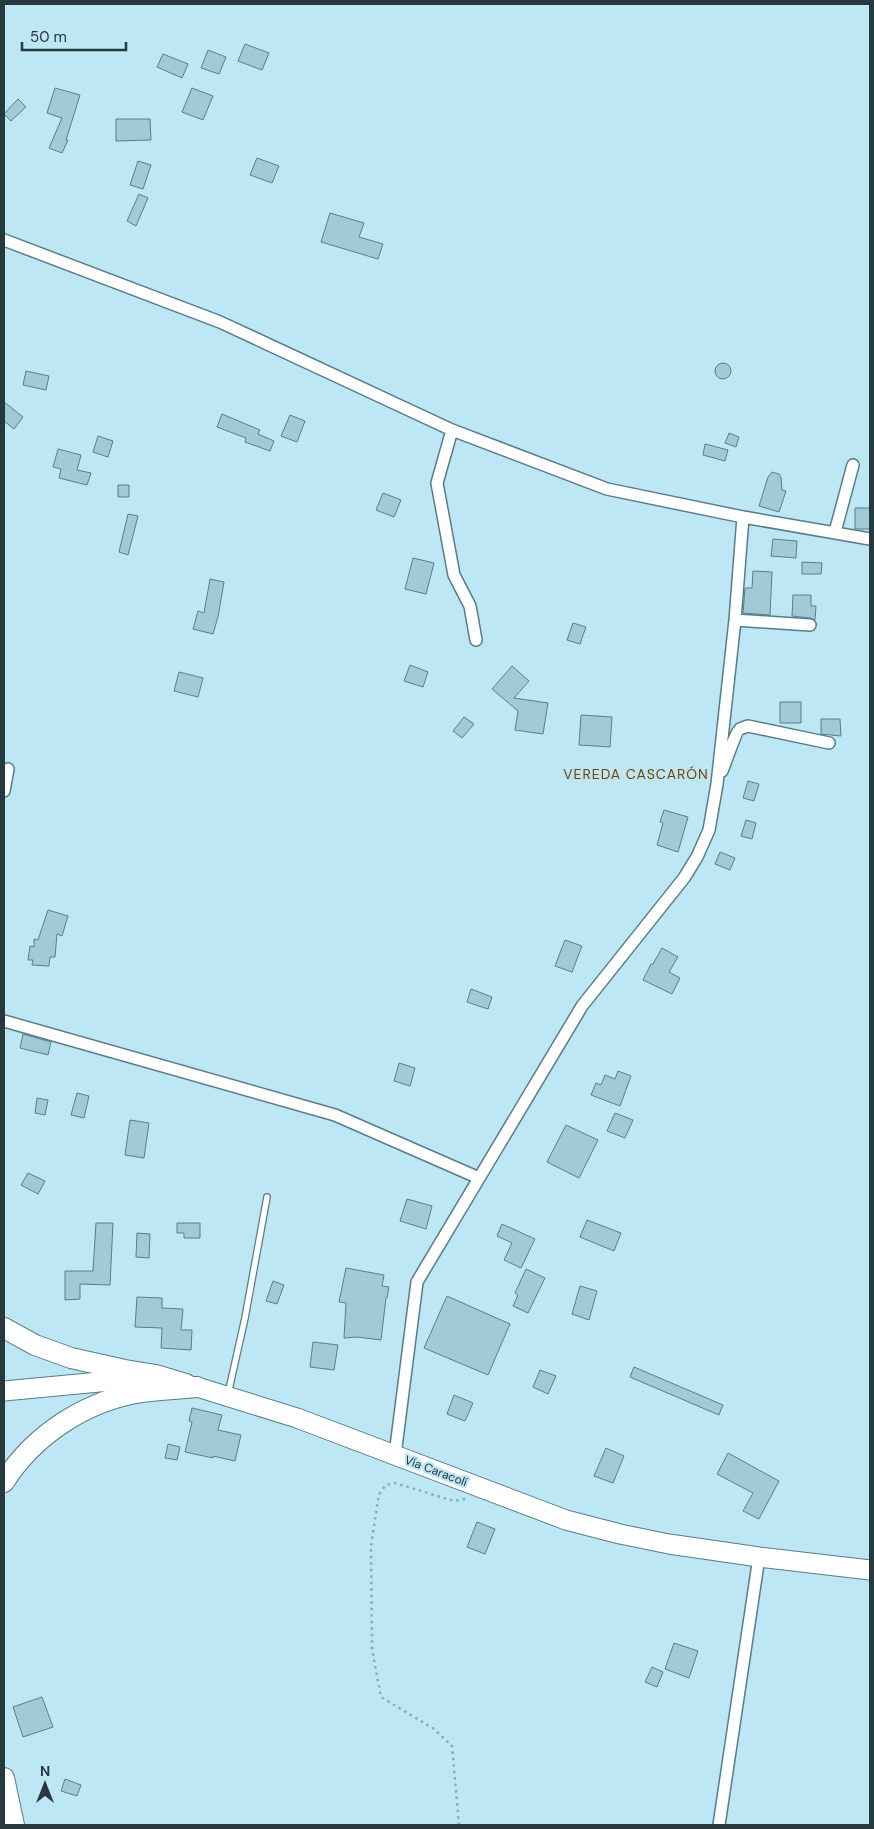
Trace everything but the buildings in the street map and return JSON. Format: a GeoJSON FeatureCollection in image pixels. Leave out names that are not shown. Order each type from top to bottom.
{"type":"FeatureCollection","features":[{"type":"Feature","properties":{"kind":"highway"},"geometry":{"type":"LineString","coordinates":[[4,1328],[35,1345],[71,1358],[156,1375],[197,1387]]}},
{"type":"Feature","properties":{"kind":"highway"},"geometry":{"type":"LineString","coordinates":[[4,1482],[30,1449],[53,1429],[79,1413],[107,1401],[136,1394],[197,1387]]}},
{"type":"Feature","properties":{"kind":"highway"},"geometry":{"type":"LineString","coordinates":[[4,1778],[14,1825]]}},
{"type":"Feature","properties":{"kind":"main road","name":"Vía Caracolí"},"geometry":{"type":"LineString","coordinates":[[4,1391],[110,1381],[148,1382],[197,1387],[297,1418],[566,1520],[620,1534],[759,1557],[870,1570]]}},
{"type":"Feature","properties":{"kind":"street"},"geometry":{"type":"LineString","coordinates":[[4,240],[220,322],[452,430],[607,489],[743,517],[870,539]]}},
{"type":"Feature","properties":{"kind":"street"},"geometry":{"type":"LineString","coordinates":[[452,430],[437,483],[454,575],[470,606],[476,640]]}},
{"type":"Feature","properties":{"kind":"street"},"geometry":{"type":"LineString","coordinates":[[835,532],[853,465]]}},
{"type":"Feature","properties":{"kind":"street"},"geometry":{"type":"LineString","coordinates":[[395,1455],[417,1282],[582,1006],[684,878],[697,857],[709,830],[717,784],[735,620],[743,517]]}},
{"type":"Feature","properties":{"kind":"street"},"geometry":{"type":"LineString","coordinates":[[735,620],[810,626]]}},
{"type":"Feature","properties":{"kind":"street"},"geometry":{"type":"LineString","coordinates":[[717,784],[731,752],[736,733],[740,728],[748,726],[830,743]]}},
{"type":"Feature","properties":{"kind":"street"},"geometry":{"type":"LineString","coordinates":[[4,791],[8,769]]}},
{"type":"Feature","properties":{"kind":"street"},"geometry":{"type":"LineString","coordinates":[[4,1021],[335,1115],[479,1178]]}},
{"type":"Feature","properties":{"kind":"street"},"geometry":{"type":"LineString","coordinates":[[719,1825],[759,1557]]}},
{"type":"Feature","properties":{"kind":"lane"},"geometry":{"type":"LineString","coordinates":[[227,1396],[245,1318],[267,1197]]}},
{"type":"Feature","properties":{"kind":"path"},"geometry":{"type":"LineString","coordinates":[[459,1825],[452,1746],[434,1729],[381,1697],[372,1649],[371,1546],[379,1494],[386,1485],[396,1484],[454,1501],[465,1499],[472,1494],[476,1486]]}},
{"type":"Feature","properties":{"kind":"district","name":"VEREDA CASCARÓN"},"geometry":{"type":"Point","coordinates":[636,774]}}]}
